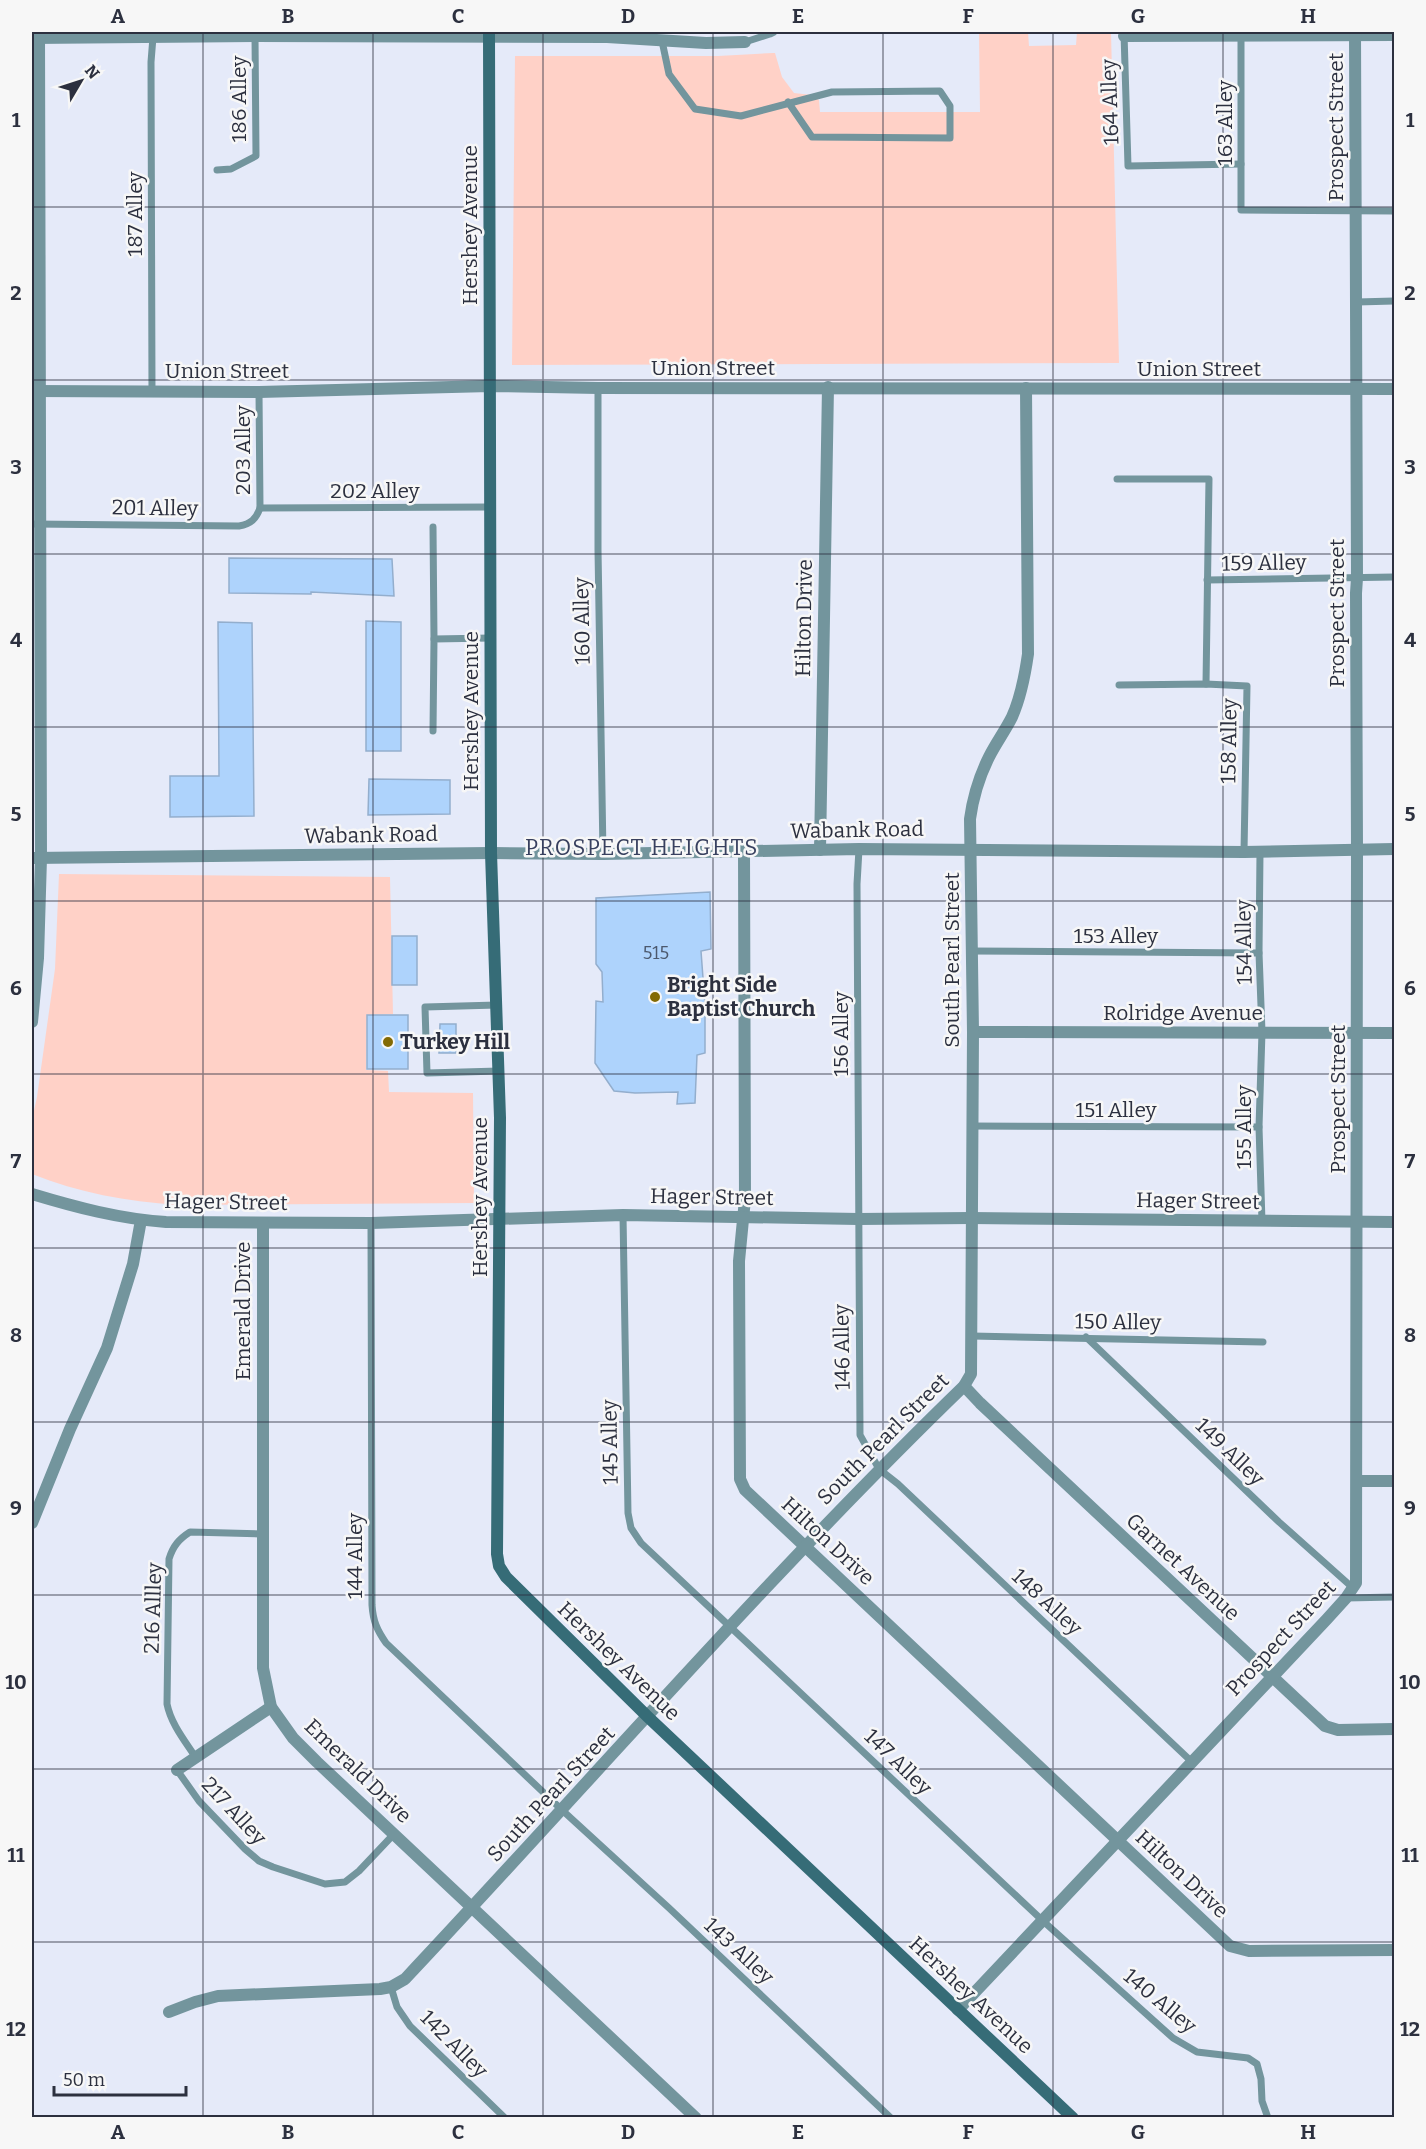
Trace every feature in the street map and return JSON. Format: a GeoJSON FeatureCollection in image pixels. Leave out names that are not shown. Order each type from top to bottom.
{"type":"FeatureCollection","features":[{"type":"Feature","properties":{"kind":"main road","name":"Hershey Avenue"},"geometry":{"type":"LineString","coordinates":[[489,34],[491,853],[499,1071],[497,1542],[499,1566],[501,1572],[648,1717],[958,2010],[1065,2115]]}},
{"type":"Feature","properties":{"kind":"street"},"geometry":{"type":"LineString","coordinates":[[32,1022],[39,958],[36,858],[36,36],[489,34],[745,42]]}},
{"type":"Feature","properties":{"kind":"street"},"geometry":{"type":"LineString","coordinates":[[1124,34],[1395,35]]}},
{"type":"Feature","properties":{"kind":"street","name":"Prospect Street"},"geometry":{"type":"LineString","coordinates":[[958,2010],[1272,1677],[1350,1593],[1356,1583],[1357,302],[1355,34]]}},
{"type":"Feature","properties":{"kind":"street","name":"Union Street"},"geometry":{"type":"LineString","coordinates":[[36,391],[259,392],[490,386],[1395,389]]}},
{"type":"Feature","properties":{"kind":"street","name":"Hilton Drive"},"geometry":{"type":"LineString","coordinates":[[820,850],[828,387]]}},
{"type":"Feature","properties":{"kind":"street","name":"South Pearl Street"},"geometry":{"type":"LineString","coordinates":[[391,1987],[405,1979],[730,1627],[879,1469],[964,1386],[971,1374],[970,819],[974,796],[989,757],[1012,716],[1022,689],[1028,654],[1026,388]]}},
{"type":"Feature","properties":{"kind":"street","name":"Wabank Road"},"geometry":{"type":"LineString","coordinates":[[36,858],[603,854],[859,849],[1260,852],[1395,849]]}},
{"type":"Feature","properties":{"kind":"street","name":"Hilton Drive"},"geometry":{"type":"LineString","coordinates":[[744,851],[744,1199],[739,1261],[740,1479],[745,1490],[1230,1946],[1242,1950],[1394,1950]]}},
{"type":"Feature","properties":{"kind":"street","name":"Rolridge Avenue"},"geometry":{"type":"LineString","coordinates":[[972,1032],[1395,1033]]}},
{"type":"Feature","properties":{"kind":"street","name":"Hager Street"},"geometry":{"type":"LineString","coordinates":[[32,1194],[91,1210],[141,1220],[263,1223],[371,1223],[623,1215],[742,1218],[1395,1222]]}},
{"type":"Feature","properties":{"kind":"street"},"geometry":{"type":"LineString","coordinates":[[32,1523],[70,1429],[107,1348],[133,1264],[141,1220]]}},
{"type":"Feature","properties":{"kind":"street","name":"Emerald Drive"},"geometry":{"type":"LineString","coordinates":[[263,1223],[263,1668],[271,1707],[293,1738],[316,1762],[696,2118]]}},
{"type":"Feature","properties":{"kind":"street","name":"Garnet Avenue"},"geometry":{"type":"LineString","coordinates":[[964,1386],[1325,1726],[1338,1730],[1395,1729]]}},
{"type":"Feature","properties":{"kind":"street"},"geometry":{"type":"LineString","coordinates":[[1357,1481],[1395,1481]]}},
{"type":"Feature","properties":{"kind":"street"},"geometry":{"type":"LineString","coordinates":[[177,1770],[271,1707]]}},
{"type":"Feature","properties":{"kind":"street"},"geometry":{"type":"LineString","coordinates":[[1394,1950],[1395,1964]]}},
{"type":"Feature","properties":{"kind":"street"},"geometry":{"type":"LineString","coordinates":[[169,2012],[218,1996],[391,1987]]}},
{"type":"Feature","properties":{"kind":"lane"},"geometry":{"type":"LineString","coordinates":[[745,42],[774,32]]}},
{"type":"Feature","properties":{"kind":"lane","name":"164 Alley"},"geometry":{"type":"LineString","coordinates":[[1124,34],[1128,166],[1241,164]]}},
{"type":"Feature","properties":{"kind":"lane","name":"163 Alley"},"geometry":{"type":"LineString","coordinates":[[1241,34],[1241,210],[1356,211]]}},
{"type":"Feature","properties":{"kind":"lane","name":"186 Alley"},"geometry":{"type":"LineString","coordinates":[[218,170],[231,169],[256,156],[255,36]]}},
{"type":"Feature","properties":{"kind":"lane","name":"187 Alley"},"geometry":{"type":"LineString","coordinates":[[152,391],[151,62],[153,37]]}},
{"type":"Feature","properties":{"kind":"lane"},"geometry":{"type":"LineString","coordinates":[[662,41],[669,74],[695,109],[741,116],[788,102],[832,92],[940,91],[950,106],[950,138],[813,137],[788,102]]}},
{"type":"Feature","properties":{"kind":"lane"},"geometry":{"type":"LineString","coordinates":[[1356,211],[1395,211]]}},
{"type":"Feature","properties":{"kind":"lane"},"geometry":{"type":"LineString","coordinates":[[1357,302],[1395,301]]}},
{"type":"Feature","properties":{"kind":"lane","name":"160 Alley"},"geometry":{"type":"LineString","coordinates":[[598,388],[603,854]]}},
{"type":"Feature","properties":{"kind":"lane","name":"203 Alley"},"geometry":{"type":"LineString","coordinates":[[259,392],[260,508]]}},
{"type":"Feature","properties":{"kind":"lane"},"geometry":{"type":"LineString","coordinates":[[1118,479],[1209,479],[1206,684]]}},
{"type":"Feature","properties":{"kind":"lane","name":"202 Alley"},"geometry":{"type":"LineString","coordinates":[[260,508],[490,507]]}},
{"type":"Feature","properties":{"kind":"lane","name":"201 Alley"},"geometry":{"type":"LineString","coordinates":[[36,524],[239,526],[248,524],[257,517],[260,508]]}},
{"type":"Feature","properties":{"kind":"lane"},"geometry":{"type":"LineString","coordinates":[[433,526],[433,731]]}},
{"type":"Feature","properties":{"kind":"lane","name":"159 Alley"},"geometry":{"type":"LineString","coordinates":[[1207,580],[1395,577]]}},
{"type":"Feature","properties":{"kind":"lane"},"geometry":{"type":"LineString","coordinates":[[434,639],[491,638]]}},
{"type":"Feature","properties":{"kind":"lane","name":"158 Alley"},"geometry":{"type":"LineString","coordinates":[[1119,685],[1247,686],[1244,852]]}},
{"type":"Feature","properties":{"kind":"lane","name":"156 Alley"},"geometry":{"type":"LineString","coordinates":[[858,1219],[857,884],[859,849]]}},
{"type":"Feature","properties":{"kind":"lane","name":"154 Alley"},"geometry":{"type":"LineString","coordinates":[[1260,852],[1259,953],[1262,1032]]}},
{"type":"Feature","properties":{"kind":"lane","name":"153 Alley"},"geometry":{"type":"LineString","coordinates":[[972,951],[1259,953]]}},
{"type":"Feature","properties":{"kind":"lane"},"geometry":{"type":"LineString","coordinates":[[497,1005],[425,1007],[427,1072],[499,1071]]}},
{"type":"Feature","properties":{"kind":"lane","name":"155 Alley"},"geometry":{"type":"LineString","coordinates":[[1262,1032],[1259,1127],[1263,1222]]}},
{"type":"Feature","properties":{"kind":"lane","name":"151 Alley"},"geometry":{"type":"LineString","coordinates":[[972,1126],[1259,1127]]}},
{"type":"Feature","properties":{"kind":"lane","name":"145 Alley"},"geometry":{"type":"LineString","coordinates":[[623,1215],[628,1513],[631,1528],[641,1543],[730,1627]]}},
{"type":"Feature","properties":{"kind":"lane","name":"146 Alley"},"geometry":{"type":"LineString","coordinates":[[858,1219],[860,1434],[879,1469]]}},
{"type":"Feature","properties":{"kind":"lane","name":"144 Alley"},"geometry":{"type":"LineString","coordinates":[[371,1223],[372,1605],[374,1622],[386,1643],[562,1810]]}},
{"type":"Feature","properties":{"kind":"lane","name":"150 Alley"},"geometry":{"type":"LineString","coordinates":[[972,1336],[1263,1342]]}},
{"type":"Feature","properties":{"kind":"lane","name":"149 Alley"},"geometry":{"type":"LineString","coordinates":[[1086,1337],[1350,1593]]}},
{"type":"Feature","properties":{"kind":"lane","name":"148 Alley"},"geometry":{"type":"LineString","coordinates":[[879,1469],[898,1484],[1192,1762]]}},
{"type":"Feature","properties":{"kind":"lane","name":"216 Allley"},"geometry":{"type":"LineString","coordinates":[[196,1758],[178,1731],[167,1704],[169,1559],[172,1549],[190,1532],[263,1533]]}},
{"type":"Feature","properties":{"kind":"lane"},"geometry":{"type":"LineString","coordinates":[[1350,1593],[1395,1597]]}},
{"type":"Feature","properties":{"kind":"lane","name":"147 Alley"},"geometry":{"type":"LineString","coordinates":[[730,1627],[1043,1921]]}},
{"type":"Feature","properties":{"kind":"lane","name":"217 Alley"},"geometry":{"type":"LineString","coordinates":[[177,1770],[199,1801],[245,1850],[259,1861],[273,1868],[325,1884],[345,1882],[359,1871],[394,1834]]}},
{"type":"Feature","properties":{"kind":"lane","name":"143 Alley"},"geometry":{"type":"LineString","coordinates":[[562,1810],[891,2118]]}},
{"type":"Feature","properties":{"kind":"lane","name":"140 Alley"},"geometry":{"type":"LineString","coordinates":[[1043,1921],[1173,2038],[1197,2052],[1248,2058],[1257,2064],[1261,2079],[1262,2101],[1268,2118]]}},
{"type":"Feature","properties":{"kind":"lane","name":"142 Alley"},"geometry":{"type":"LineString","coordinates":[[391,1987],[397,2007],[410,2026],[506,2118]]}},
{"type":"Feature","properties":{"kind":"shaded area"},"geometry":{"type":"Polygon","coordinates":[[[979,32],[1028,32],[1029,46],[1076,45],[1077,32],[1111,32],[1119,363],[512,365],[515,56],[718,56],[775,53],[782,77],[794,93],[812,95],[819,100],[820,112],[980,112],[979,32]]]}},
{"type":"Feature","properties":{"kind":"shaded area"},"geometry":{"type":"Polygon","coordinates":[[[59,874],[390,877],[393,1014],[367,1015],[366,1070],[388,1071],[389,1092],[473,1093],[474,1203],[177,1205],[103,1195],[49,1181],[32,1174],[32,1120],[55,969],[59,874]]]}},
{"type":"Feature","properties":{"kind":"building"},"geometry":{"type":"Polygon","coordinates":[[[229,558],[392,559],[394,596],[311,592],[311,594],[229,593],[229,558]]]}},
{"type":"Feature","properties":{"kind":"building"},"geometry":{"type":"Polygon","coordinates":[[[366,621],[401,622],[401,751],[366,751],[366,621]]]}},
{"type":"Feature","properties":{"kind":"building"},"geometry":{"type":"Polygon","coordinates":[[[218,622],[252,623],[254,816],[170,817],[170,776],[219,776],[218,622]]]}},
{"type":"Feature","properties":{"kind":"building"},"geometry":{"type":"Polygon","coordinates":[[[369,779],[450,780],[450,814],[368,815],[369,779]]]}},
{"type":"Feature","properties":{"kind":"building","name":"Bright Side Baptist Church"},"geometry":{"type":"Polygon","coordinates":[[[710,892],[711,949],[701,951],[705,1005],[705,1053],[697,1055],[695,1103],[677,1104],[678,1092],[614,1091],[595,1063],[596,1001],[603,1002],[602,972],[596,964],[596,898],[710,892]]]}},
{"type":"Feature","properties":{"kind":"building"},"geometry":{"type":"Polygon","coordinates":[[[392,936],[417,936],[417,985],[392,985],[392,936]]]}},
{"type":"Feature","properties":{"kind":"building","name":"Turkey Hill"},"geometry":{"type":"Polygon","coordinates":[[[367,1015],[408,1015],[408,1069],[367,1069],[367,1015]]]}},
{"type":"Feature","properties":{"kind":"building","name":"Turkey Hill"},"geometry":{"type":"Polygon","coordinates":[[[440,1024],[456,1024],[456,1053],[439,1053],[440,1024]]]}},
{"type":"Feature","properties":{"kind":"place","name":"Bright Side Baptist Church"},"geometry":{"type":"Point","coordinates":[655,997]}},
{"type":"Feature","properties":{"kind":"place","name":"Turkey Hill"},"geometry":{"type":"Point","coordinates":[388,1042]}},
{"type":"Feature","properties":{"kind":"district","name":"PROSPECT HEIGHTS"},"geometry":{"type":"Point","coordinates":[642,847]}}]}
